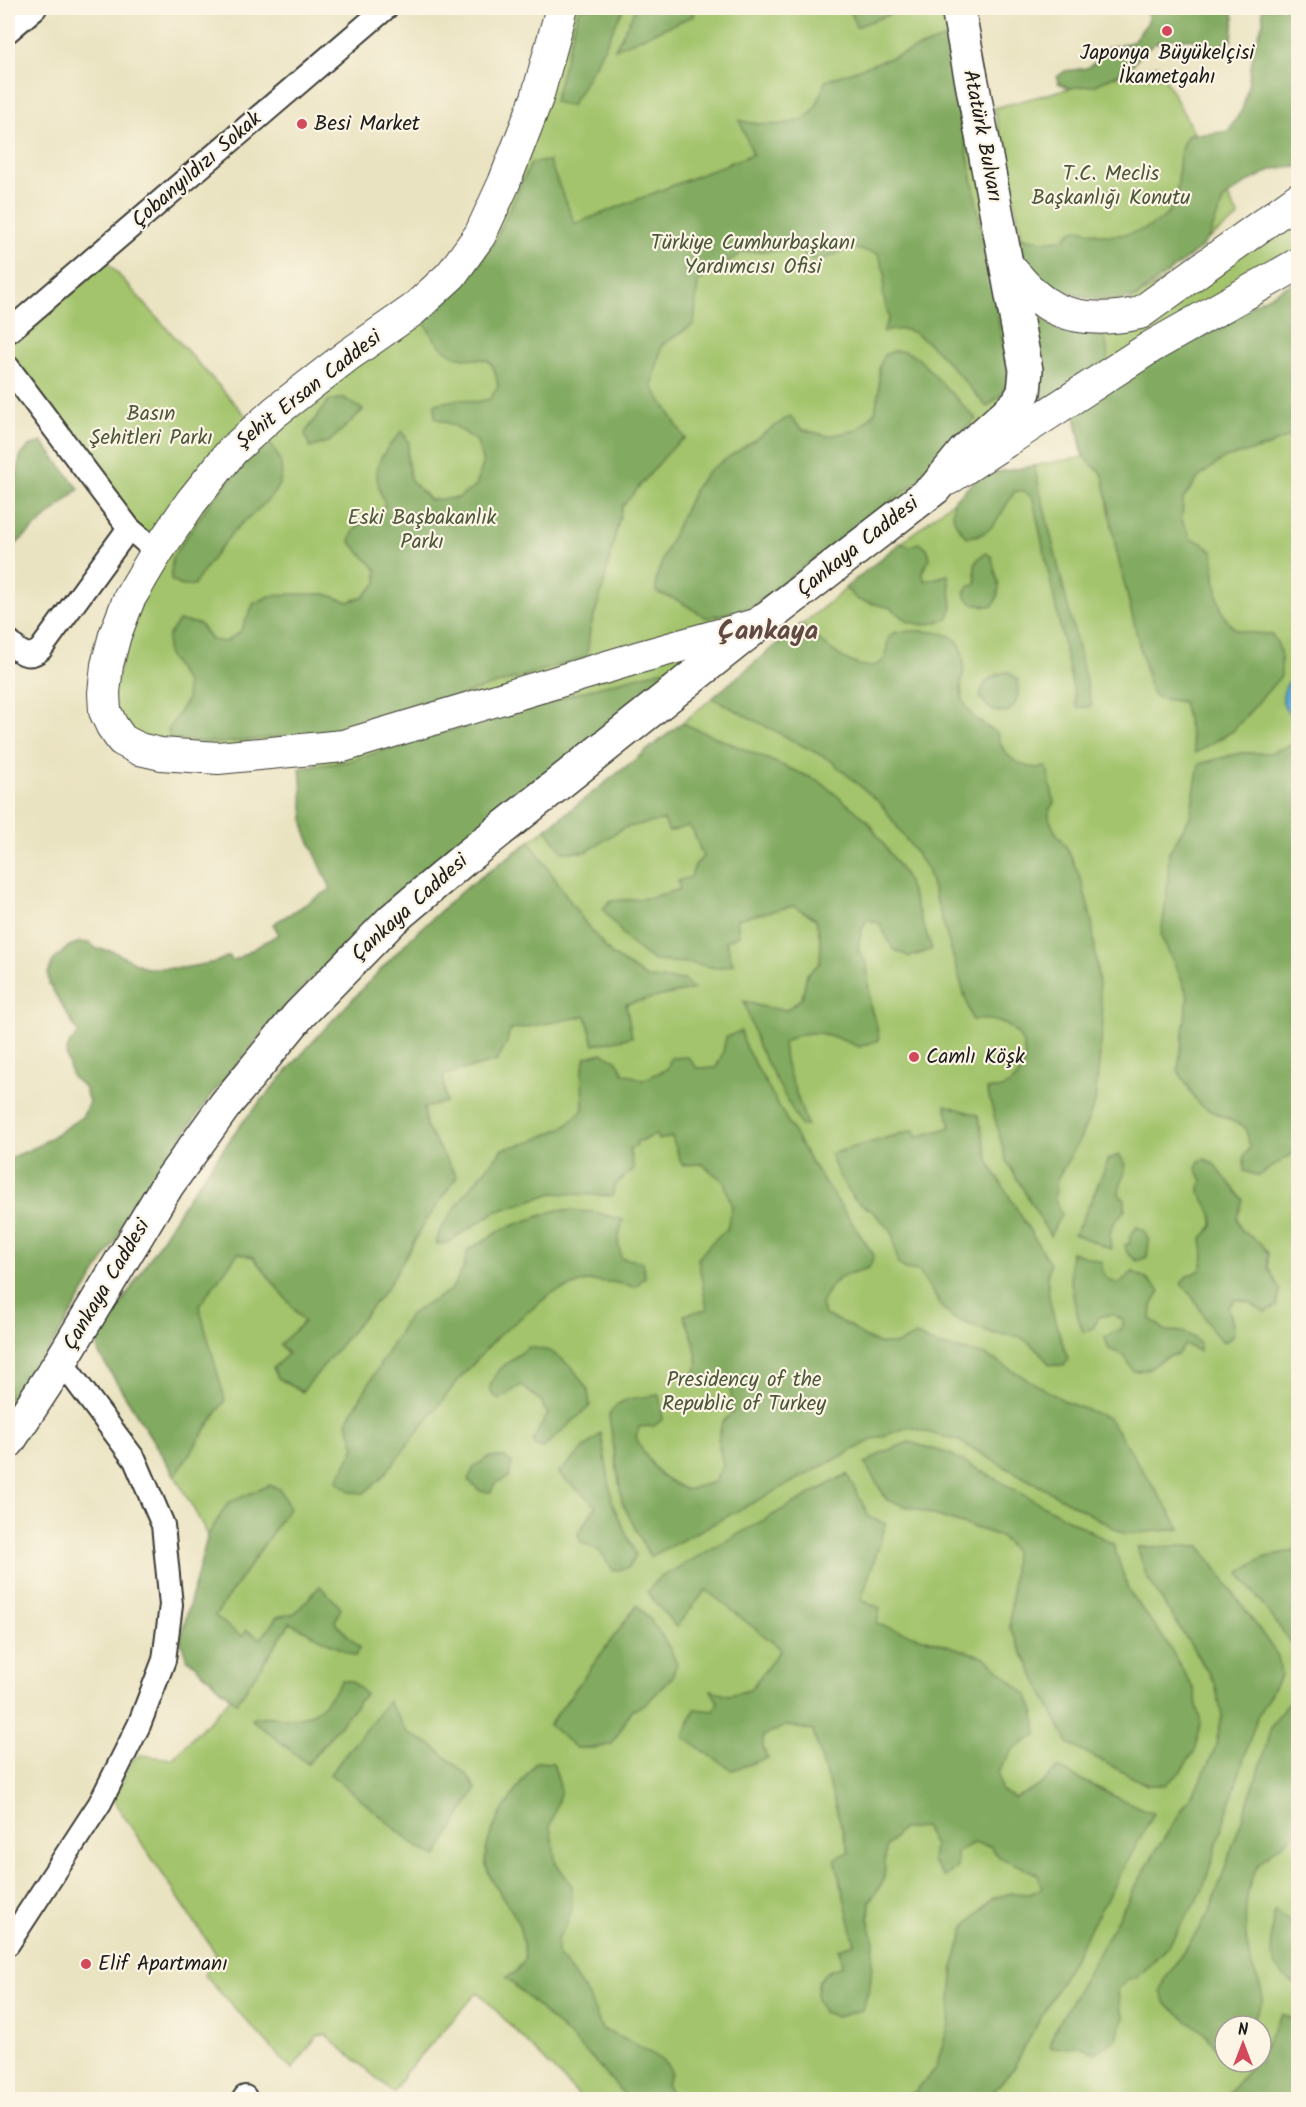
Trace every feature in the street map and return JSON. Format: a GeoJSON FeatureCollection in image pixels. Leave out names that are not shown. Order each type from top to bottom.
{"type":"FeatureCollection","features":[{"type":"Feature","properties":{"kind":"main road","name":"Şehit Ersan Caddesi"},"geometry":{"type":"LineString","coordinates":[[562,8],[537,98],[504,183],[480,235],[451,275],[413,310],[347,356],[275,412],[232,451],[191,502],[129,599],[115,634],[104,693],[105,711],[122,740],[139,749],[183,757],[218,758],[344,746],[640,657],[759,624]]}},
{"type":"Feature","properties":{"kind":"main road","name":"Atatürk Bulvarı"},"geometry":{"type":"LineString","coordinates":[[958,8],[1007,265]]}},
{"type":"Feature","properties":{"kind":"main road"},"geometry":{"type":"LineString","coordinates":[[1007,265],[1045,304],[1071,315],[1121,318],[1140,313],[1299,199]]}},
{"type":"Feature","properties":{"kind":"main road","name":"Çankaya Caddesi"},"geometry":{"type":"LineString","coordinates":[[8,1442],[61,1361],[168,1184],[225,1105],[299,1016],[393,919],[464,858],[935,488],[1151,347],[1299,264]]}},
{"type":"Feature","properties":{"kind":"main road","name":"Çankaya Caddesi"},"geometry":{"type":"LineString","coordinates":[[935,488],[965,451],[1017,404],[1024,392],[1026,370],[1007,265]]}},
{"type":"Feature","properties":{"kind":"street"},"geometry":{"type":"LineString","coordinates":[[8,31],[35,8]]}},
{"type":"Feature","properties":{"kind":"street","name":"Çobanyıldızı Sokak"},"geometry":{"type":"LineString","coordinates":[[8,332],[386,8]]}},
{"type":"Feature","properties":{"kind":"street"},"geometry":{"type":"LineString","coordinates":[[8,367],[129,528],[157,552]]}},
{"type":"Feature","properties":{"kind":"street"},"geometry":{"type":"LineString","coordinates":[[8,641],[20,653],[32,655],[41,649],[129,528]]}},
{"type":"Feature","properties":{"kind":"street"},"geometry":{"type":"LineString","coordinates":[[8,1944],[100,1803],[139,1725],[164,1660],[171,1605],[163,1525],[135,1460],[61,1361]]}},
{"type":"Feature","properties":{"kind":"green space"},"geometry":{"type":"Polygon","coordinates":[[[562,8],[958,8],[1007,265],[1102,318],[1298,199],[1298,264],[935,488],[373,940],[322,827],[315,749],[161,754],[106,711],[157,551],[8,367],[8,332],[99,253],[257,428],[451,275],[562,8]]]}},
{"type":"Feature","properties":{"kind":"green space"},"geometry":{"type":"Polygon","coordinates":[[[579,8],[624,8],[571,106],[554,102],[579,8]]]}},
{"type":"Feature","properties":{"kind":"green space"},"geometry":{"type":"Polygon","coordinates":[[[636,8],[694,8],[693,16],[615,49],[636,8]]]}},
{"type":"Feature","properties":{"kind":"green space"},"geometry":{"type":"Polygon","coordinates":[[[850,8],[907,8],[856,27],[850,8]]]}},
{"type":"Feature","properties":{"kind":"green space"},"geometry":{"type":"Polygon","coordinates":[[[1148,8],[1230,8],[1234,17],[1232,40],[1224,48],[1204,47],[1191,39],[1171,39],[1155,43],[1142,53],[1131,67],[1096,85],[1070,88],[1058,83],[1057,77],[1065,71],[1087,68],[1098,60],[1107,48],[1132,42],[1148,22],[1148,8]]]}},
{"type":"Feature","properties":{"kind":"green space"},"geometry":{"type":"Polygon","coordinates":[[[1262,8],[1298,8],[1298,167],[1273,169],[1248,182],[1224,199],[1209,237],[1200,249],[1135,297],[1101,301],[1052,290],[1020,258],[1017,237],[1052,241],[1064,239],[1069,233],[1078,229],[1105,235],[1119,235],[1135,232],[1162,219],[1175,199],[1180,154],[1189,134],[1228,131],[1242,110],[1254,48],[1263,22],[1262,8]]]}},
{"type":"Feature","properties":{"kind":"green space","name":"Eski Başbakanlık Parkı"},"geometry":{"type":"Polygon","coordinates":[[[946,38],[1008,372],[1005,388],[996,399],[987,407],[937,352],[916,334],[907,330],[883,332],[889,317],[883,296],[885,273],[878,254],[851,248],[817,262],[796,250],[743,252],[698,282],[694,324],[662,345],[652,386],[685,438],[671,449],[622,507],[603,587],[590,629],[587,657],[340,731],[220,743],[170,739],[168,730],[187,700],[186,683],[167,653],[168,636],[179,621],[200,624],[211,640],[225,642],[240,632],[254,603],[270,596],[326,594],[349,602],[364,596],[377,583],[377,570],[350,542],[356,527],[379,517],[385,505],[378,482],[378,465],[386,450],[402,431],[409,443],[407,455],[410,479],[430,500],[458,498],[476,486],[483,464],[477,441],[453,425],[435,418],[435,404],[460,399],[476,402],[490,399],[498,386],[496,375],[493,367],[486,360],[459,357],[447,352],[434,338],[424,321],[469,279],[494,243],[531,163],[549,161],[575,224],[753,154],[739,120],[757,124],[798,121],[812,112],[825,81],[946,38]]]}},
{"type":"Feature","properties":{"kind":"green space","name":"T.C. Meclis Başkanlığı Konutu"},"geometry":{"type":"Polygon","coordinates":[[[1158,65],[1239,217],[1136,291],[1047,282],[1032,270],[1024,247],[994,108],[1158,65]]]}},
{"type":"Feature","properties":{"kind":"green space","name":"Presidency of the Republic of Turkey"},"geometry":{"type":"Polygon","coordinates":[[[1298,280],[1298,2099],[582,2099],[478,1992],[405,2073],[394,2093],[326,2035],[317,2036],[292,2070],[204,1975],[216,1954],[113,1800],[133,1759],[141,1755],[172,1759],[231,1698],[187,1658],[180,1640],[208,1535],[175,1476],[98,1352],[97,1343],[187,1199],[243,1122],[316,1038],[408,941],[462,891],[682,723],[982,475],[1083,457],[1074,411],[1298,280]]]}},
{"type":"Feature","properties":{"kind":"green space"},"geometry":{"type":"Polygon","coordinates":[[[1298,280],[1298,423],[1294,434],[1266,447],[1225,458],[1199,477],[1183,499],[1182,520],[1191,539],[1203,543],[1213,552],[1218,596],[1230,625],[1250,633],[1271,634],[1278,643],[1281,676],[1233,731],[1195,753],[1183,702],[1158,698],[1151,692],[1116,549],[1103,475],[1084,457],[1074,411],[1155,359],[1298,280]]]}},
{"type":"Feature","properties":{"kind":"green space"},"geometry":{"type":"Polygon","coordinates":[[[1030,316],[1061,327],[1100,330],[1106,342],[1109,364],[1034,413],[1030,316]]]}},
{"type":"Feature","properties":{"kind":"green space"},"geometry":{"type":"Polygon","coordinates":[[[895,351],[905,351],[918,358],[976,419],[953,439],[924,476],[751,607],[707,618],[679,601],[656,592],[656,578],[667,548],[695,488],[708,471],[790,416],[801,429],[828,436],[857,430],[875,412],[879,391],[879,368],[884,355],[895,351]]]}},
{"type":"Feature","properties":{"kind":"green space"},"geometry":{"type":"Polygon","coordinates":[[[344,398],[363,410],[330,441],[310,448],[305,433],[328,401],[344,398]]]}},
{"type":"Feature","properties":{"kind":"green space"},"geometry":{"type":"Polygon","coordinates":[[[268,441],[278,456],[282,473],[275,491],[231,535],[194,585],[182,586],[171,580],[172,558],[206,508],[243,464],[268,441]]]}},
{"type":"Feature","properties":{"kind":"green space"},"geometry":{"type":"Polygon","coordinates":[[[42,442],[79,489],[8,551],[8,498],[15,485],[20,457],[29,446],[42,442]]]}},
{"type":"Feature","properties":{"kind":"green space"},"geometry":{"type":"Polygon","coordinates":[[[1034,466],[1092,706],[1077,708],[1033,499],[1024,491],[1015,491],[993,526],[979,535],[967,537],[959,529],[953,516],[954,500],[982,475],[1034,466]]]}},
{"type":"Feature","properties":{"kind":"green space"},"geometry":{"type":"Polygon","coordinates":[[[900,543],[910,546],[919,543],[927,548],[930,558],[922,572],[925,581],[948,575],[952,606],[948,619],[924,625],[909,622],[891,608],[858,600],[845,588],[900,543]]]}},
{"type":"Feature","properties":{"kind":"green space"},"geometry":{"type":"Polygon","coordinates":[[[986,553],[992,557],[999,587],[993,606],[979,606],[969,601],[964,592],[969,586],[976,585],[976,563],[986,553]]]}},
{"type":"Feature","properties":{"kind":"green space"},"geometry":{"type":"Polygon","coordinates":[[[801,624],[839,655],[856,664],[867,666],[876,665],[885,659],[888,639],[893,633],[926,631],[950,636],[958,642],[962,652],[964,666],[961,692],[970,712],[982,724],[997,733],[1003,749],[1014,761],[1029,767],[1047,767],[1054,802],[1049,818],[1054,830],[1067,848],[1082,882],[1092,922],[1103,1022],[1095,1103],[1079,1141],[1057,1179],[1055,1199],[1061,1214],[1050,1236],[1006,1160],[987,1089],[1003,1087],[1015,1079],[1023,1067],[1024,1053],[1021,1040],[1011,1028],[995,1021],[972,1020],[927,869],[881,804],[830,760],[712,698],[801,624]]]}},
{"type":"Feature","properties":{"kind":"green space"},"geometry":{"type":"Polygon","coordinates":[[[683,665],[387,903],[290,1001],[213,1093],[156,1173],[50,1349],[8,1411],[8,1159],[38,1146],[82,1117],[89,1102],[84,1087],[72,1077],[66,1055],[70,1042],[79,1034],[49,984],[48,973],[53,961],[69,946],[80,942],[90,943],[97,949],[113,951],[146,968],[183,968],[216,962],[229,956],[233,961],[279,934],[273,924],[331,889],[305,831],[300,768],[345,762],[605,685],[683,665]]]}},
{"type":"Feature","properties":{"kind":"green space"},"geometry":{"type":"Polygon","coordinates":[[[1009,672],[1017,679],[1016,701],[1008,712],[993,711],[980,698],[983,687],[993,676],[1009,672]]]}},
{"type":"Feature","properties":{"kind":"green space"},"geometry":{"type":"Polygon","coordinates":[[[682,723],[819,781],[867,820],[905,875],[932,949],[910,957],[893,949],[879,923],[867,919],[861,932],[858,950],[867,964],[870,1006],[879,1040],[859,1047],[830,1035],[812,1033],[793,1037],[783,1043],[785,1061],[807,1125],[801,1126],[758,1046],[744,1001],[763,1007],[786,1010],[802,998],[807,974],[820,963],[821,943],[816,919],[794,906],[737,919],[739,935],[726,941],[733,964],[717,968],[690,963],[654,961],[629,942],[603,909],[610,901],[649,898],[680,889],[678,881],[691,877],[695,865],[703,857],[693,831],[688,826],[669,832],[664,820],[623,828],[586,852],[563,852],[546,829],[682,723]]]}},
{"type":"Feature","properties":{"kind":"green space"},"geometry":{"type":"Polygon","coordinates":[[[1298,742],[1298,1156],[1292,1154],[1258,1176],[1244,1171],[1244,1156],[1250,1148],[1246,1128],[1199,1105],[1178,1070],[1188,996],[1161,937],[1169,853],[1190,817],[1199,764],[1240,753],[1270,753],[1298,742]]]}},
{"type":"Feature","properties":{"kind":"green space"},"geometry":{"type":"Polygon","coordinates":[[[530,842],[583,920],[612,955],[647,978],[684,980],[694,989],[626,1004],[632,1037],[594,1045],[586,1016],[510,1030],[506,1045],[497,1061],[443,1075],[446,1102],[424,1108],[426,1127],[457,1177],[426,1221],[387,1288],[302,1392],[278,1378],[273,1368],[288,1354],[280,1344],[304,1322],[253,1257],[238,1253],[199,1306],[225,1400],[175,1476],[98,1352],[97,1343],[187,1199],[243,1122],[316,1038],[408,941],[462,891],[530,842]]]}},
{"type":"Feature","properties":{"kind":"green space"},"geometry":{"type":"Polygon","coordinates":[[[741,1031],[746,1048],[809,1159],[874,1255],[869,1268],[845,1275],[829,1288],[821,1305],[825,1315],[881,1344],[898,1344],[916,1335],[937,1345],[986,1355],[1066,1402],[1109,1418],[1181,1529],[1125,1534],[959,1441],[909,1427],[874,1439],[650,1557],[622,1502],[609,1416],[612,1409],[623,1401],[659,1395],[663,1419],[654,1426],[639,1427],[636,1437],[644,1453],[661,1476],[686,1490],[714,1482],[723,1465],[718,1440],[722,1423],[733,1412],[729,1380],[704,1383],[703,1379],[690,1380],[698,1365],[694,1342],[684,1315],[707,1309],[698,1259],[727,1229],[732,1207],[724,1182],[702,1164],[682,1165],[672,1137],[658,1140],[656,1135],[636,1142],[637,1146],[629,1149],[634,1169],[615,1185],[612,1196],[553,1193],[495,1212],[447,1243],[436,1244],[440,1230],[469,1189],[503,1149],[531,1142],[566,1126],[583,1109],[582,1072],[586,1057],[602,1053],[616,1060],[624,1073],[643,1080],[667,1069],[671,1058],[688,1057],[697,1068],[716,1068],[726,1037],[741,1031]]]}},
{"type":"Feature","properties":{"kind":"green space"},"geometry":{"type":"Polygon","coordinates":[[[945,1105],[978,1115],[989,1163],[1050,1264],[1049,1299],[1068,1359],[1064,1366],[1049,1364],[1038,1350],[1019,1336],[995,1334],[955,1319],[943,1309],[919,1271],[906,1269],[898,1264],[892,1231],[873,1212],[854,1199],[839,1176],[830,1154],[914,1130],[917,1137],[951,1127],[945,1105]]]}},
{"type":"Feature","properties":{"kind":"green space"},"geometry":{"type":"Polygon","coordinates":[[[1119,1155],[1125,1165],[1119,1194],[1125,1200],[1125,1210],[1112,1227],[1111,1249],[1074,1234],[1089,1207],[1109,1159],[1119,1155]]]}},
{"type":"Feature","properties":{"kind":"green space"},"geometry":{"type":"Polygon","coordinates":[[[1205,1159],[1214,1164],[1243,1200],[1237,1218],[1241,1230],[1260,1243],[1268,1253],[1268,1267],[1280,1290],[1277,1306],[1265,1312],[1248,1302],[1235,1299],[1228,1308],[1234,1332],[1224,1342],[1213,1331],[1193,1298],[1181,1284],[1187,1276],[1201,1270],[1204,1256],[1202,1238],[1213,1226],[1212,1214],[1200,1194],[1202,1181],[1196,1168],[1199,1161],[1205,1159]]]}},
{"type":"Feature","properties":{"kind":"green space"},"geometry":{"type":"Polygon","coordinates":[[[557,1210],[595,1212],[623,1220],[618,1240],[621,1258],[643,1262],[645,1277],[635,1287],[612,1282],[587,1281],[552,1293],[498,1336],[456,1383],[381,1479],[364,1493],[351,1492],[337,1481],[355,1447],[347,1421],[409,1315],[451,1290],[463,1269],[468,1250],[503,1229],[557,1210]]]}},
{"type":"Feature","properties":{"kind":"green space"},"geometry":{"type":"Polygon","coordinates":[[[1137,1227],[1144,1230],[1149,1241],[1147,1257],[1137,1261],[1127,1253],[1125,1245],[1130,1243],[1130,1236],[1137,1227]]]}},
{"type":"Feature","properties":{"kind":"green space"},"geometry":{"type":"Polygon","coordinates":[[[1071,1252],[1102,1262],[1102,1270],[1107,1279],[1118,1284],[1133,1272],[1145,1278],[1160,1291],[1152,1306],[1151,1319],[1166,1331],[1181,1332],[1193,1337],[1200,1344],[1199,1351],[1185,1345],[1177,1355],[1148,1368],[1133,1371],[1125,1356],[1109,1349],[1105,1338],[1122,1329],[1123,1320],[1112,1314],[1099,1317],[1093,1328],[1083,1332],[1072,1293],[1071,1252]]]}},
{"type":"Feature","properties":{"kind":"green space"},"geometry":{"type":"Polygon","coordinates":[[[529,1347],[550,1351],[572,1367],[588,1390],[590,1406],[543,1448],[535,1446],[533,1440],[548,1413],[543,1403],[521,1385],[499,1400],[490,1391],[498,1372],[529,1347]]]}},
{"type":"Feature","properties":{"kind":"green space"},"geometry":{"type":"Polygon","coordinates":[[[601,1433],[613,1505],[636,1555],[629,1567],[613,1571],[600,1551],[581,1542],[578,1534],[596,1506],[558,1473],[601,1433]]]}},
{"type":"Feature","properties":{"kind":"green space"},"geometry":{"type":"Polygon","coordinates":[[[909,1442],[950,1454],[1113,1544],[1129,1592],[1166,1641],[1194,1690],[1201,1724],[1195,1751],[1181,1771],[1165,1785],[1147,1785],[1068,1743],[1010,1628],[1014,1551],[1000,1536],[887,1500],[865,1464],[881,1453],[909,1442]]]}},
{"type":"Feature","properties":{"kind":"green space"},"geometry":{"type":"Polygon","coordinates":[[[489,1457],[505,1457],[512,1463],[509,1477],[495,1483],[491,1492],[480,1491],[468,1480],[474,1467],[489,1457]]]}},
{"type":"Feature","properties":{"kind":"green space"},"geometry":{"type":"Polygon","coordinates":[[[847,1474],[870,1518],[886,1524],[861,1600],[880,1608],[877,1624],[985,1657],[1028,1696],[1035,1714],[1037,1735],[1013,1749],[998,1772],[1001,1791],[1015,1798],[1039,1786],[1058,1768],[1154,1813],[1012,2070],[987,2099],[897,2099],[915,2092],[935,2069],[949,2025],[954,1965],[965,1927],[993,1898],[1012,1893],[1030,1894],[1042,1888],[1037,1874],[999,1857],[990,1846],[973,1843],[957,1852],[957,1868],[944,1877],[932,1861],[934,1845],[924,1827],[902,1829],[886,1847],[884,1880],[870,1901],[869,1921],[874,1942],[870,1986],[862,2010],[837,2017],[823,2012],[817,1998],[818,1981],[829,1971],[842,1966],[839,1949],[855,1944],[835,1858],[849,1852],[813,1731],[788,1725],[763,1736],[763,1748],[768,1758],[732,1770],[683,1737],[695,1709],[714,1711],[718,1702],[711,1690],[729,1695],[750,1690],[781,1649],[706,1590],[676,1627],[647,1592],[659,1578],[847,1474]]]}},
{"type":"Feature","properties":{"kind":"green space"},"geometry":{"type":"Polygon","coordinates":[[[269,1485],[280,1489],[289,1508],[215,1616],[242,1637],[247,1630],[261,1639],[277,1617],[295,1613],[320,1586],[341,1608],[335,1622],[360,1648],[355,1656],[290,1623],[237,1703],[187,1658],[180,1640],[208,1535],[228,1503],[269,1485]]]}},
{"type":"Feature","properties":{"kind":"green space"},"geometry":{"type":"Polygon","coordinates":[[[1200,1546],[1278,1656],[1281,1675],[1257,1717],[1202,1892],[1168,1946],[1137,1978],[1129,1979],[1118,1989],[1120,2008],[1124,2017],[1117,2038],[1095,2053],[1080,2046],[1050,2048],[1054,2032],[1151,1859],[1201,1780],[1215,1749],[1222,1716],[1215,1683],[1147,1577],[1137,1547],[1200,1546]]]}},
{"type":"Feature","properties":{"kind":"green space"},"geometry":{"type":"Polygon","coordinates":[[[1298,1546],[1298,1652],[1239,1573],[1263,1558],[1294,1550],[1298,1546]]]}},
{"type":"Feature","properties":{"kind":"green space"},"geometry":{"type":"Polygon","coordinates":[[[637,1605],[660,1632],[677,1663],[672,1677],[646,1704],[632,1710],[612,1744],[596,1748],[576,1748],[549,1725],[637,1605]]]}},
{"type":"Feature","properties":{"kind":"green space"},"geometry":{"type":"Polygon","coordinates":[[[342,1680],[352,1681],[365,1694],[308,1764],[251,1719],[296,1718],[313,1713],[325,1703],[342,1680]]]}},
{"type":"Feature","properties":{"kind":"green space"},"geometry":{"type":"Polygon","coordinates":[[[1298,1694],[1298,1830],[1257,1867],[1246,1903],[1247,1943],[1252,1966],[1261,1988],[1262,2002],[1256,2014],[1213,2014],[1213,2044],[1203,2032],[1166,2004],[1161,1992],[1165,1979],[1209,1914],[1261,1764],[1271,1727],[1284,1707],[1298,1694]]]}},
{"type":"Feature","properties":{"kind":"green space"},"geometry":{"type":"Polygon","coordinates":[[[388,1701],[407,1732],[433,1746],[467,1775],[476,1789],[437,1856],[420,1849],[330,1774],[388,1701]]]}},
{"type":"Feature","properties":{"kind":"green space"},"geometry":{"type":"Polygon","coordinates":[[[536,1762],[553,1763],[561,1790],[550,1827],[556,1863],[572,1886],[572,1909],[567,1924],[557,1939],[558,1954],[588,1995],[602,2029],[650,2052],[666,2064],[671,2071],[666,2084],[675,2099],[628,2099],[589,2055],[506,1977],[515,1973],[525,1959],[522,1938],[516,1918],[488,1871],[486,1853],[489,1840],[502,1811],[536,1762]]]}},
{"type":"Feature","properties":{"kind":"green space"},"geometry":{"type":"Polygon","coordinates":[[[1275,1910],[1298,1928],[1298,1986],[1283,1975],[1274,1961],[1271,1935],[1275,1910]]]}},
{"type":"Feature","properties":{"kind":"green space"},"geometry":{"type":"Polygon","coordinates":[[[1282,2014],[1298,2022],[1298,2099],[1224,2099],[1245,2074],[1273,2074],[1273,2032],[1282,2014]]]}},
{"type":"Feature","properties":{"kind":"water"},"geometry":{"type":"Polygon","coordinates":[[[1298,671],[1298,718],[1286,709],[1283,696],[1288,683],[1298,671]]]}},
{"type":"Feature","properties":{"kind":"place","name":"Japonya Büyükelçisi İkametgahı"},"geometry":{"type":"Point","coordinates":[1167,31]}},
{"type":"Feature","properties":{"kind":"place","name":"Besi Market"},"geometry":{"type":"Point","coordinates":[302,124]}},
{"type":"Feature","properties":{"kind":"place","name":"Camlı Köşk"},"geometry":{"type":"Point","coordinates":[914,1057]}},
{"type":"Feature","properties":{"kind":"place","name":"Elif Apartmanı"},"geometry":{"type":"Point","coordinates":[86,1964]}},
{"type":"Feature","properties":{"kind":"district","name":"Çankaya"},"geometry":{"type":"Point","coordinates":[768,631]}},
{"type":"Feature","properties":{"kind":"park label","name":"Türkiye Cumhurbaşkanı Yardımcısı Ofisi"},"geometry":{"type":"Point","coordinates":[753,255]}},
{"type":"Feature","properties":{"kind":"park label","name":"Basın Şehitleri Parkı"},"geometry":{"type":"Point","coordinates":[151,426]}}]}
